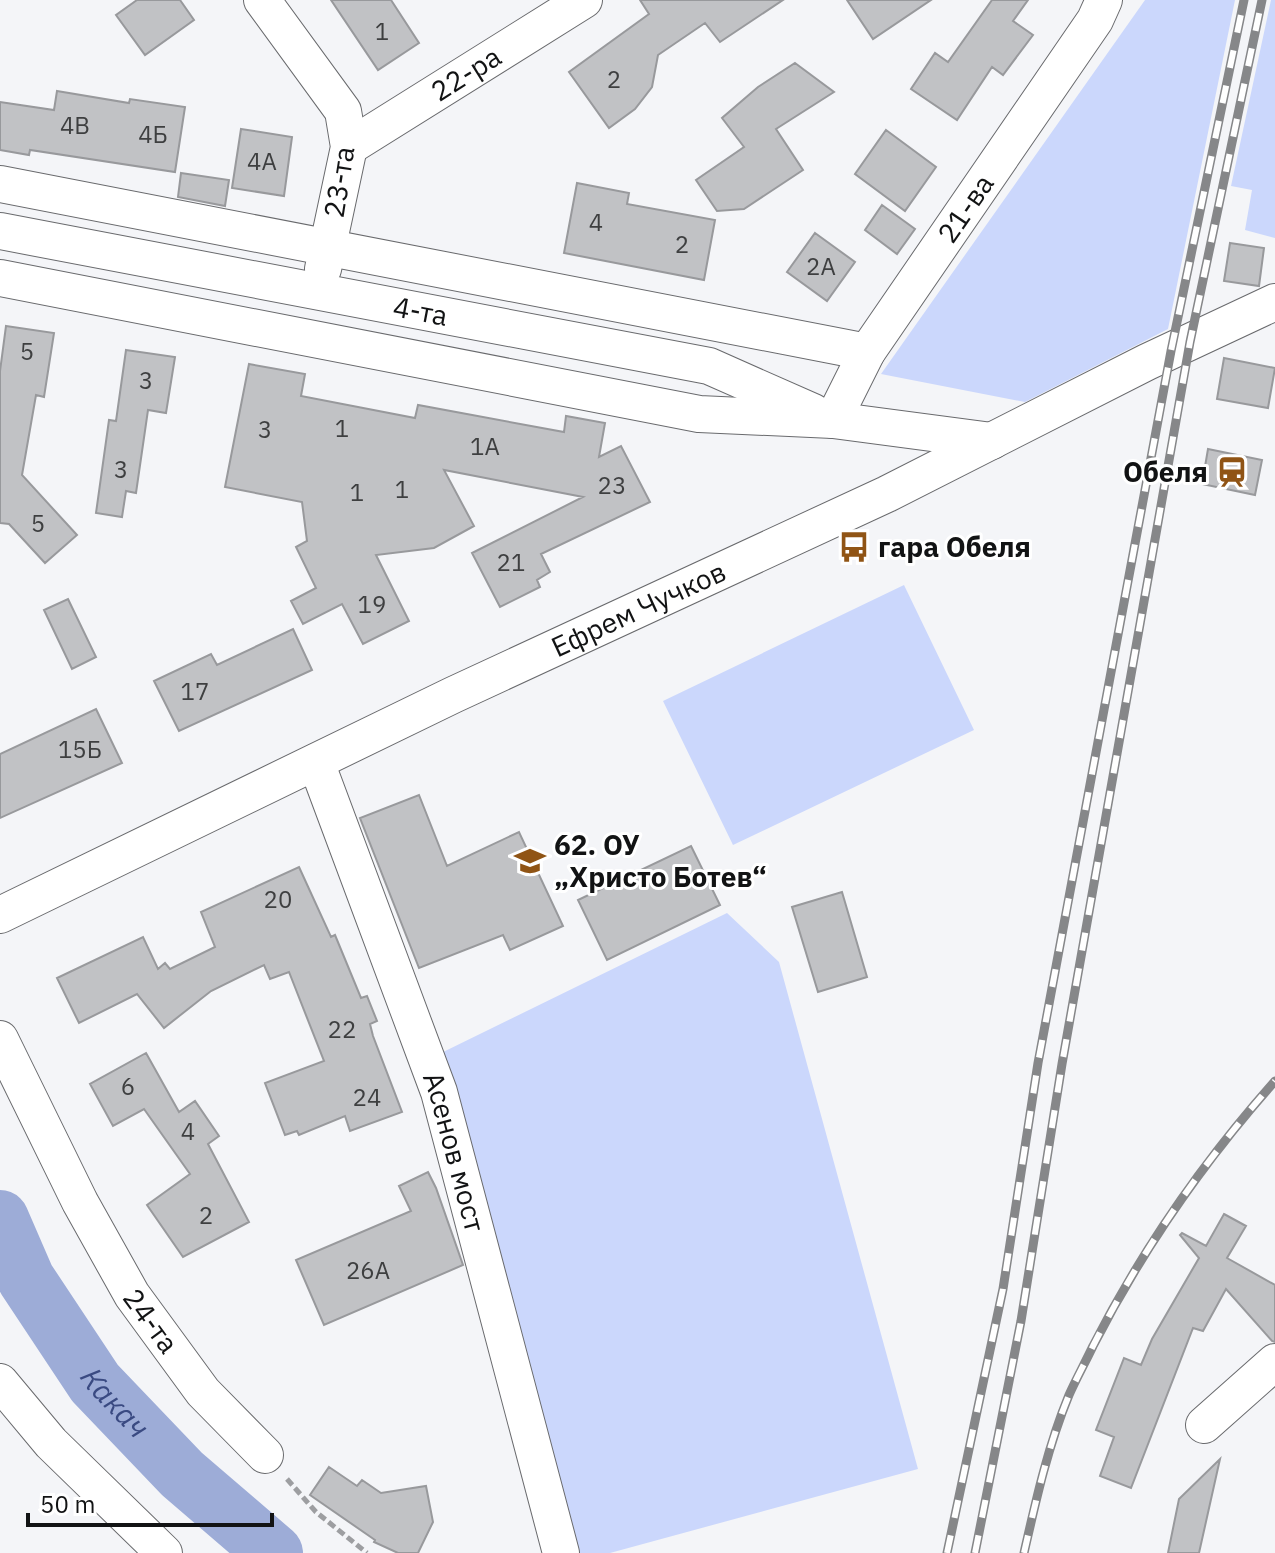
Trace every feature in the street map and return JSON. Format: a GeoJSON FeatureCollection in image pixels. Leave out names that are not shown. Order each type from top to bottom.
{"type":"FeatureCollection","features":[{"type":"Feature","properties":{"kind":"street","name":"23-та"},"geometry":{"type":"LineString","coordinates":[[262,0],[343,111],[349,147],[319,293]]}},
{"type":"Feature","properties":{"kind":"street","name":"22-ра"},"geometry":{"type":"LineString","coordinates":[[349,147],[584,0]]}},
{"type":"Feature","properties":{"kind":"street","name":"21-ва"},"geometry":{"type":"LineString","coordinates":[[833,420],[867,352],[1095,20],[1104,0]]}},
{"type":"Feature","properties":{"kind":"street"},"geometry":{"type":"LineString","coordinates":[[0,184],[867,352]]}},
{"type":"Feature","properties":{"kind":"street","name":"4-та"},"geometry":{"type":"LineString","coordinates":[[0,231],[709,366],[833,420]]}},
{"type":"Feature","properties":{"kind":"street","name":"4-та"},"geometry":{"type":"LineString","coordinates":[[0,278],[699,414],[833,420],[992,441]]}},
{"type":"Feature","properties":{"kind":"street","name":"Ефрем Чучков"},"geometry":{"type":"LineString","coordinates":[[0,915],[316,762],[887,494],[1147,362],[1275,302]]}},
{"type":"Feature","properties":{"kind":"street","name":"Асенов мост"},"geometry":{"type":"LineString","coordinates":[[316,762],[439,1092],[561,1553]]}},
{"type":"Feature","properties":{"kind":"street","name":"24-та"},"geometry":{"type":"LineString","coordinates":[[0,1039],[80,1202],[132,1295],[203,1392],[265,1455]]}},
{"type":"Feature","properties":{"kind":"street"},"geometry":{"type":"LineString","coordinates":[[1204,1425],[1275,1362]]}},
{"type":"Feature","properties":{"kind":"street"},"geometry":{"type":"LineString","coordinates":[[0,1382],[51,1443],[164,1553]]}},
{"type":"Feature","properties":{"kind":"path"},"geometry":{"type":"LineString","coordinates":[[265,1455],[316,1512],[367,1553]]}},
{"type":"Feature","properties":{"kind":"shaded area"},"geometry":{"type":"Polygon","coordinates":[[[1145,0],[1235,0],[1168,329],[1025,402],[881,374],[1145,0]]]}},
{"type":"Feature","properties":{"kind":"shaded area"},"geometry":{"type":"Polygon","coordinates":[[[1271,0],[1275,0],[1275,238],[1245,230],[1252,190],[1231,186],[1271,0]]]}},
{"type":"Feature","properties":{"kind":"shaded area"},"geometry":{"type":"Polygon","coordinates":[[[904,585],[974,730],[733,845],[663,701],[904,585]]]}},
{"type":"Feature","properties":{"kind":"shaded area"},"geometry":{"type":"Polygon","coordinates":[[[727,913],[779,962],[918,1469],[610,1553],[571,1553],[435,1056],[727,913]]]}},
{"type":"Feature","properties":{"kind":"building"},"geometry":{"type":"Polygon","coordinates":[[[137,0],[180,0],[194,20],[145,55],[116,15],[137,0]]]}},
{"type":"Feature","properties":{"kind":"building"},"geometry":{"type":"Polygon","coordinates":[[[331,0],[391,0],[419,43],[378,70],[331,0]]]}},
{"type":"Feature","properties":{"kind":"building"},"geometry":{"type":"Polygon","coordinates":[[[640,0],[783,0],[720,42],[705,23],[658,55],[652,87],[635,109],[609,128],[569,72],[649,14],[640,0]]]}},
{"type":"Feature","properties":{"kind":"building"},"geometry":{"type":"Polygon","coordinates":[[[847,0],[931,0],[873,39],[847,0]]]}},
{"type":"Feature","properties":{"kind":"building"},"geometry":{"type":"Polygon","coordinates":[[[992,0],[1028,0],[1013,21],[1033,35],[1003,75],[992,67],[957,120],[911,89],[935,53],[948,62],[992,0]]]}},
{"type":"Feature","properties":{"kind":"building"},"geometry":{"type":"Polygon","coordinates":[[[795,63],[834,92],[776,129],[803,170],[744,209],[717,211],[696,180],[744,147],[722,118],[758,87],[795,63]]]}},
{"type":"Feature","properties":{"kind":"building"},"geometry":{"type":"Polygon","coordinates":[[[57,91],[129,103],[130,99],[185,107],[175,172],[30,150],[29,155],[0,150],[0,102],[54,110],[57,91]]]}},
{"type":"Feature","properties":{"kind":"building"},"geometry":{"type":"Polygon","coordinates":[[[241,129],[292,137],[284,196],[232,188],[241,129]]]}},
{"type":"Feature","properties":{"kind":"building"},"geometry":{"type":"Polygon","coordinates":[[[886,130],[936,167],[905,211],[855,174],[886,130]]]}},
{"type":"Feature","properties":{"kind":"building"},"geometry":{"type":"Polygon","coordinates":[[[181,173],[229,180],[225,206],[178,197],[181,173]]]}},
{"type":"Feature","properties":{"kind":"building"},"geometry":{"type":"Polygon","coordinates":[[[577,183],[629,193],[627,204],[715,220],[704,280],[564,253],[577,183]]]}},
{"type":"Feature","properties":{"kind":"building"},"geometry":{"type":"Polygon","coordinates":[[[882,205],[915,229],[897,254],[865,230],[882,205]]]}},
{"type":"Feature","properties":{"kind":"building"},"geometry":{"type":"Polygon","coordinates":[[[815,233],[855,262],[827,301],[787,272],[815,233]]]}},
{"type":"Feature","properties":{"kind":"building"},"geometry":{"type":"Polygon","coordinates":[[[1230,243],[1264,248],[1259,286],[1224,281],[1230,243]]]}},
{"type":"Feature","properties":{"kind":"building"},"geometry":{"type":"Polygon","coordinates":[[[6,326],[54,333],[44,397],[36,395],[22,475],[77,535],[45,563],[9,524],[0,523],[0,371],[6,326]]]}},
{"type":"Feature","properties":{"kind":"building"},"geometry":{"type":"Polygon","coordinates":[[[126,350],[175,357],[166,413],[148,410],[136,493],[126,491],[122,517],[96,513],[109,420],[116,421],[126,350]]]}},
{"type":"Feature","properties":{"kind":"building"},"geometry":{"type":"Polygon","coordinates":[[[1224,358],[1275,368],[1268,408],[1217,399],[1224,358]]]}},
{"type":"Feature","properties":{"kind":"building"},"geometry":{"type":"Polygon","coordinates":[[[249,364],[305,374],[301,396],[415,418],[418,405],[564,432],[566,416],[605,423],[599,457],[621,446],[650,502],[541,554],[550,572],[537,580],[540,587],[500,607],[472,553],[583,497],[444,470],[474,526],[434,548],[376,555],[409,621],[363,644],[342,604],[303,624],[291,601],[316,588],[296,547],[307,541],[302,502],[225,487],[249,364]]]}},
{"type":"Feature","properties":{"kind":"building"},"geometry":{"type":"Polygon","coordinates":[[[1208,449],[1262,460],[1255,495],[1202,484],[1208,449]]]}},
{"type":"Feature","properties":{"kind":"building"},"geometry":{"type":"Polygon","coordinates":[[[68,599],[96,657],[72,669],[44,610],[68,599]]]}},
{"type":"Feature","properties":{"kind":"building"},"geometry":{"type":"Polygon","coordinates":[[[293,629],[312,670],[179,731],[154,681],[211,654],[217,665],[293,629]]]}},
{"type":"Feature","properties":{"kind":"building"},"geometry":{"type":"Polygon","coordinates":[[[96,709],[122,763],[0,818],[0,754],[96,709]]]}},
{"type":"Feature","properties":{"kind":"building"},"geometry":{"type":"Polygon","coordinates":[[[419,795],[447,866],[519,832],[563,926],[510,950],[503,935],[419,968],[360,818],[419,795]]]}},
{"type":"Feature","properties":{"kind":"building"},"geometry":{"type":"Polygon","coordinates":[[[691,846],[720,905],[607,960],[578,900],[691,846]]]}},
{"type":"Feature","properties":{"kind":"building"},"geometry":{"type":"Polygon","coordinates":[[[299,867],[331,937],[335,935],[361,998],[367,996],[377,1021],[370,1024],[373,1036],[402,1112],[350,1131],[345,1116],[299,1135],[297,1131],[285,1135],[265,1083],[324,1061],[289,972],[270,979],[264,965],[211,991],[164,1028],[137,994],[79,1023],[57,978],[143,937],[158,969],[165,963],[170,969],[215,947],[201,912],[299,867]]]}},
{"type":"Feature","properties":{"kind":"building"},"geometry":{"type":"Polygon","coordinates":[[[842,892],[867,977],[818,992],[792,907],[842,892]]]}},
{"type":"Feature","properties":{"kind":"building"},"geometry":{"type":"Polygon","coordinates":[[[146,1053],[179,1112],[195,1101],[219,1136],[208,1144],[249,1222],[183,1257],[147,1205],[190,1174],[144,1109],[113,1126],[90,1084],[146,1053]]]}},
{"type":"Feature","properties":{"kind":"building"},"geometry":{"type":"Polygon","coordinates":[[[428,1172],[463,1265],[324,1325],[296,1260],[411,1211],[399,1186],[428,1172]]]}},
{"type":"Feature","properties":{"kind":"building"},"geometry":{"type":"Polygon","coordinates":[[[1224,1214],[1246,1226],[1227,1258],[1275,1285],[1275,1342],[1226,1289],[1203,1331],[1193,1328],[1131,1488],[1100,1476],[1114,1437],[1096,1430],[1124,1358],[1141,1365],[1152,1339],[1199,1258],[1180,1235],[1182,1233],[1206,1246],[1224,1214]]]}},
{"type":"Feature","properties":{"kind":"building"},"geometry":{"type":"Polygon","coordinates":[[[1220,1459],[1199,1553],[1168,1553],[1179,1499],[1220,1459]]]}},
{"type":"Feature","properties":{"kind":"building"},"geometry":{"type":"Polygon","coordinates":[[[329,1467],[357,1486],[362,1480],[381,1493],[426,1486],[433,1522],[418,1553],[398,1553],[374,1542],[310,1495],[329,1467]]]}},
{"type":"Feature","properties":{"kind":"waterway","name":"Какач"},"geometry":{"type":"LineString","coordinates":[[0,1219],[26,1279],[95,1383],[182,1474],[274,1553]]}},
{"type":"Feature","properties":{"kind":"railway"},"geometry":{"type":"LineString","coordinates":[[947,1553],[1003,1289],[1038,1063],[1171,351],[1244,0]]}},
{"type":"Feature","properties":{"kind":"railway"},"geometry":{"type":"LineString","coordinates":[[975,1553],[1021,1321],[1062,1064],[1190,342],[1262,0]]}},
{"type":"Feature","properties":{"kind":"railway"},"geometry":{"type":"LineString","coordinates":[[1024,1553],[1043,1473],[1062,1414],[1112,1310],[1175,1208],[1223,1143],[1275,1081]]}},
{"type":"Feature","properties":{"kind":"place","name":"Обеля"},"geometry":{"type":"Point","coordinates":[1232,472]}},
{"type":"Feature","properties":{"kind":"place","name":"гара Обеля"},"geometry":{"type":"Point","coordinates":[854,547]}},
{"type":"Feature","properties":{"kind":"place","name":"62. ОУ „Христо Ботев“"},"geometry":{"type":"Point","coordinates":[530,861]}}]}
